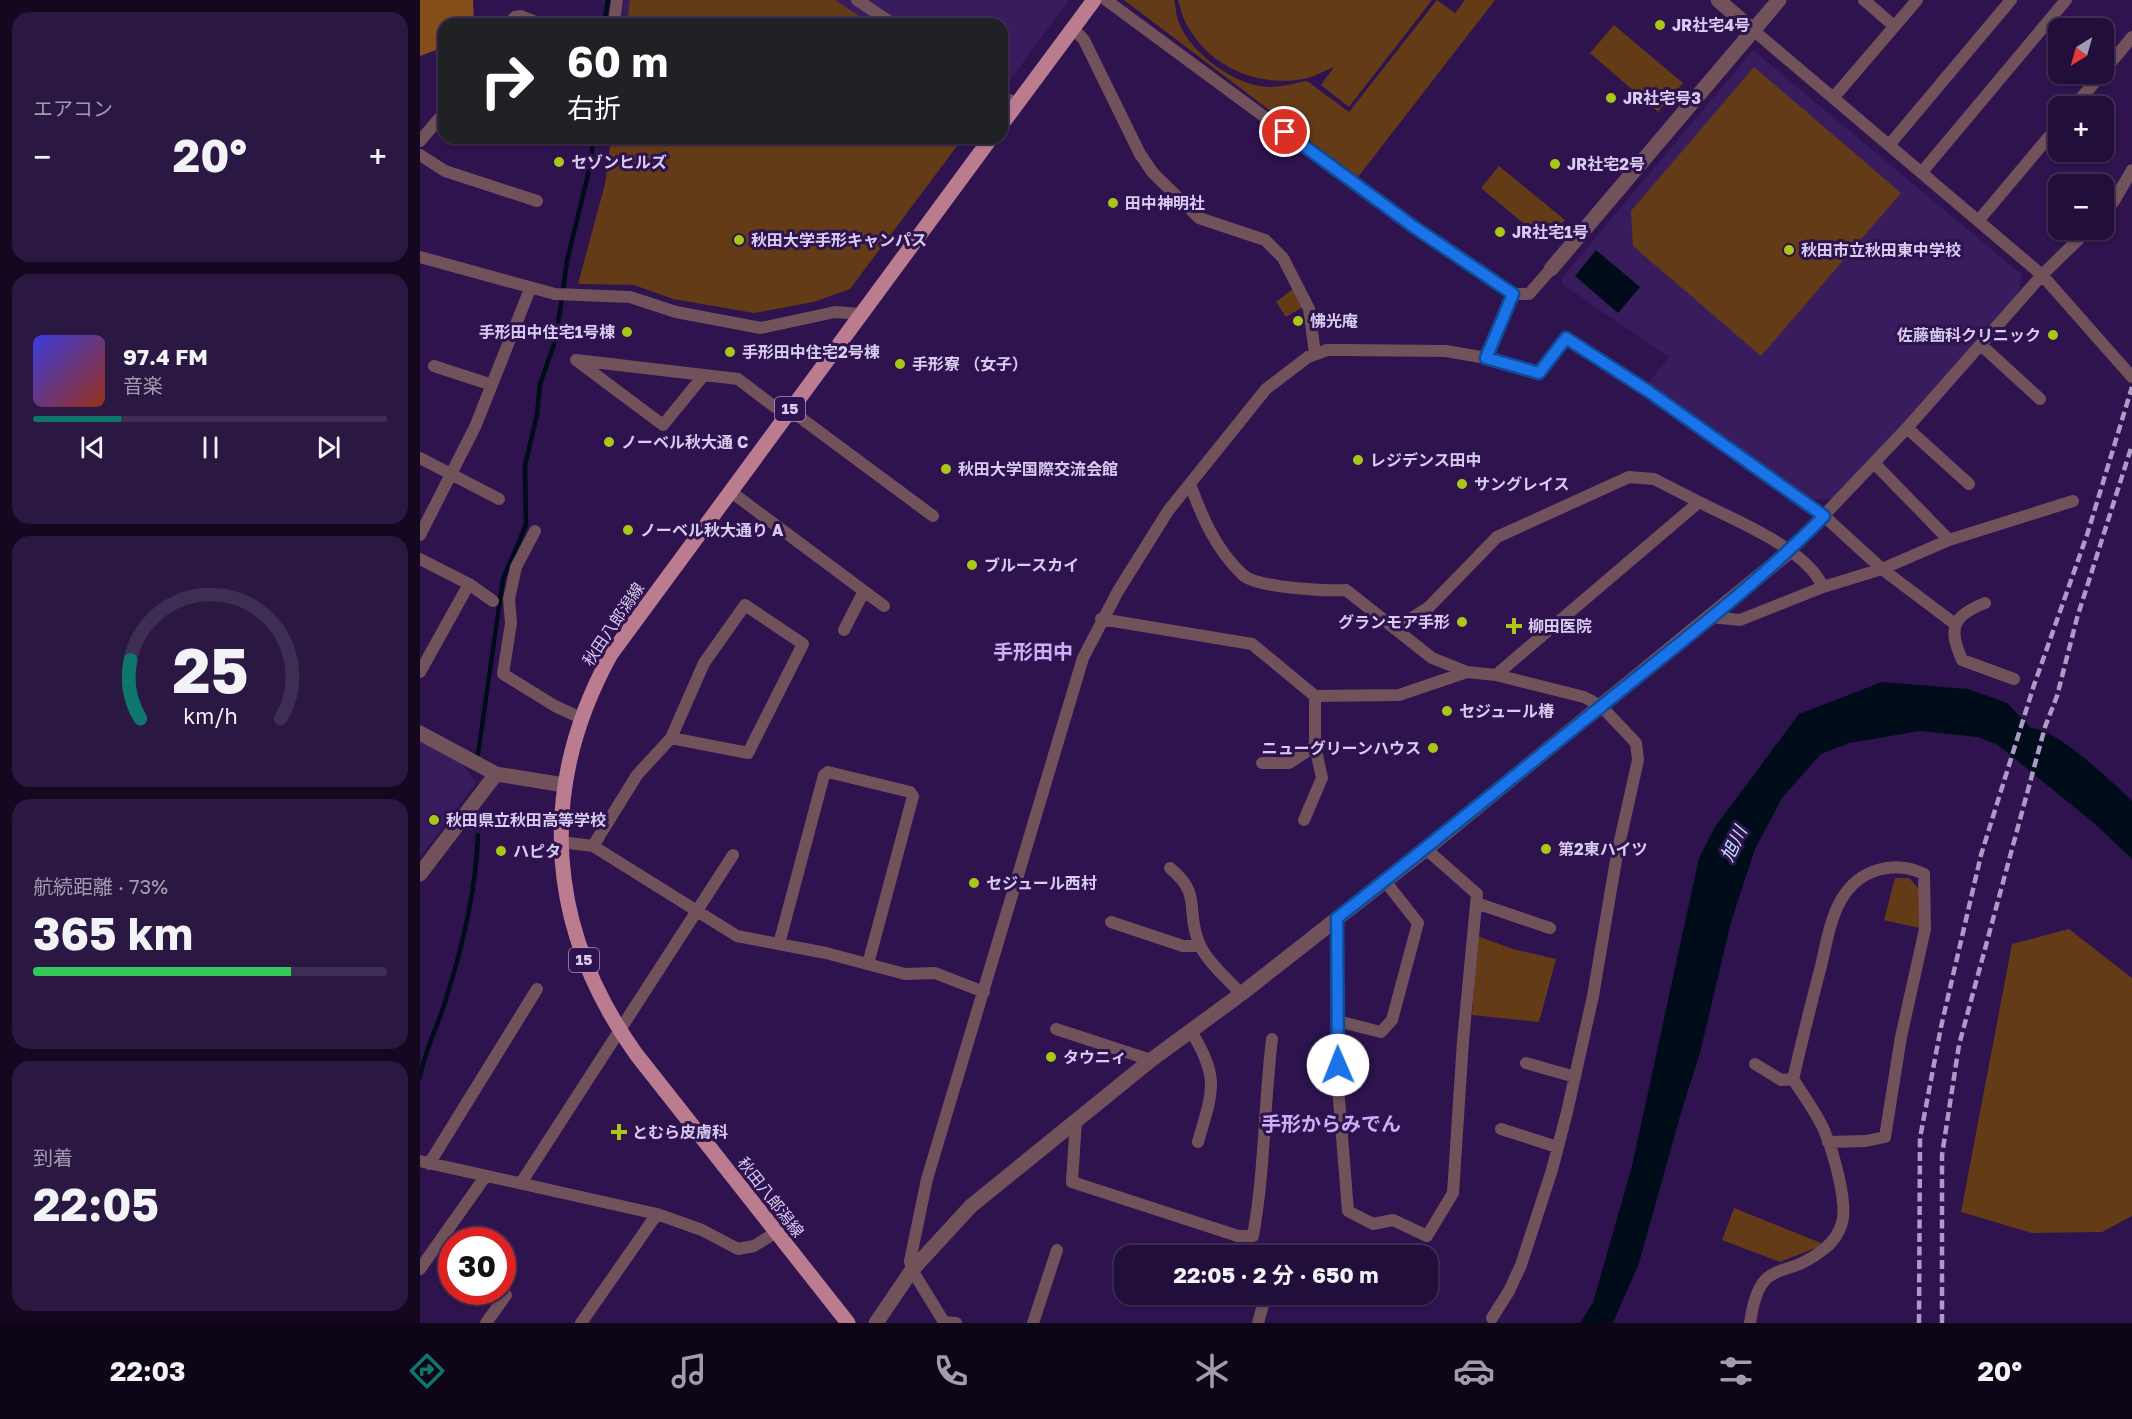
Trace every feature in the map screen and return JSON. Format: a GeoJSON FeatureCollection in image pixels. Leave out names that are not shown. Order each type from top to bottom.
{"type":"FeatureCollection","features":[{"type":"Feature","properties":{"kind":"main road"},"geometry":{"type":"LineString","coordinates":[[1008,116],[1094,0]]}},
{"type":"Feature","properties":{"kind":"main road","name":"秋田八郎潟線"},"geometry":{"type":"LineString","coordinates":[[848,1323],[775,1233],[619,1029],[594,985],[574,931],[564,885],[561,842],[564,785],[582,718],[611,654],[988,144]]}},
{"type":"Feature","properties":{"kind":"street"},"geometry":{"type":"LineString","coordinates":[[615,18],[617,0]]}},
{"type":"Feature","properties":{"kind":"street"},"geometry":{"type":"LineString","coordinates":[[856,0],[884,18]]}},
{"type":"Feature","properties":{"kind":"street"},"geometry":{"type":"LineString","coordinates":[[1107,0],[1414,227],[1513,294],[1528,294],[1551,269],[1779,0]]}},
{"type":"Feature","properties":{"kind":"street"},"geometry":{"type":"LineString","coordinates":[[1718,0],[2042,275],[2132,377]]}},
{"type":"Feature","properties":{"kind":"street"},"geometry":{"type":"LineString","coordinates":[[1864,0],[1894,26]]}},
{"type":"Feature","properties":{"kind":"street"},"geometry":{"type":"LineString","coordinates":[[1834,97],[1917,0]]}},
{"type":"Feature","properties":{"kind":"street"},"geometry":{"type":"LineString","coordinates":[[1890,144],[2012,0]]}},
{"type":"Feature","properties":{"kind":"street"},"geometry":{"type":"LineString","coordinates":[[1922,172],[2066,0]]}},
{"type":"Feature","properties":{"kind":"street"},"geometry":{"type":"LineString","coordinates":[[1073,28],[1090,52],[1140,154],[1152,172],[1199,218],[1265,240],[1283,258],[1309,309],[1315,353]]}},
{"type":"Feature","properties":{"kind":"street"},"geometry":{"type":"LineString","coordinates":[[2114,59],[2132,37]]}},
{"type":"Feature","properties":{"kind":"street"},"geometry":{"type":"LineString","coordinates":[[2082,96],[2093,84]]}},
{"type":"Feature","properties":{"kind":"street"},"geometry":{"type":"LineString","coordinates":[[1008,99],[1017,104]]}},
{"type":"Feature","properties":{"kind":"street"},"geometry":{"type":"LineString","coordinates":[[420,141],[438,119]]}},
{"type":"Feature","properties":{"kind":"street"},"geometry":{"type":"LineString","coordinates":[[1979,220],[2048,138]]}},
{"type":"Feature","properties":{"kind":"street"},"geometry":{"type":"LineString","coordinates":[[420,155],[445,171],[537,201]]}},
{"type":"Feature","properties":{"kind":"street"},"geometry":{"type":"LineString","coordinates":[[2114,201],[2132,170]]}},
{"type":"Feature","properties":{"kind":"street"},"geometry":{"type":"LineString","coordinates":[[876,1323],[912,1270],[971,1206],[1151,1060],[1241,994],[1426,849],[1790,551],[1907,428],[2042,275],[2078,240]]}},
{"type":"Feature","properties":{"kind":"street"},"geometry":{"type":"LineString","coordinates":[[420,257],[530,289],[560,295],[630,297],[676,312],[761,328],[835,312],[861,314]]}},
{"type":"Feature","properties":{"kind":"street"},"geometry":{"type":"LineString","coordinates":[[420,535],[453,473],[492,385],[530,289]]}},
{"type":"Feature","properties":{"kind":"street"},"geometry":{"type":"LineString","coordinates":[[1486,358],[1513,294]]}},
{"type":"Feature","properties":{"kind":"street"},"geometry":{"type":"LineString","coordinates":[[956,1323],[944,1322],[912,1270],[911,1251],[927,1179],[1079,668],[1101,619],[1145,546],[1190,484],[1266,388],[1286,372],[1315,353],[1344,350],[1446,351],[1486,358],[1539,373],[1566,338],[1648,391],[1824,516],[1882,569],[1955,624]]}},
{"type":"Feature","properties":{"kind":"street"},"geometry":{"type":"LineString","coordinates":[[1981,345],[2040,399]]}},
{"type":"Feature","properties":{"kind":"street"},"geometry":{"type":"LineString","coordinates":[[704,375],[663,425],[576,360],[634,367],[704,375],[738,379],[775,407],[790,410],[933,516]]}},
{"type":"Feature","properties":{"kind":"street"},"geometry":{"type":"LineString","coordinates":[[434,366],[492,385]]}},
{"type":"Feature","properties":{"kind":"street"},"geometry":{"type":"LineString","coordinates":[[1907,428],[1969,484]]}},
{"type":"Feature","properties":{"kind":"street"},"geometry":{"type":"LineString","coordinates":[[420,458],[453,473],[499,499]]}},
{"type":"Feature","properties":{"kind":"street"},"geometry":{"type":"LineString","coordinates":[[1874,463],[1949,540]]}},
{"type":"Feature","properties":{"kind":"street"},"geometry":{"type":"LineString","coordinates":[[1396,628],[1429,607],[1497,537],[1629,477],[1654,479],[1790,551],[1818,576],[1823,587]]}},
{"type":"Feature","properties":{"kind":"street"},"geometry":{"type":"LineString","coordinates":[[1190,484],[1207,528],[1244,576],[1279,586],[1312,590],[1346,590],[1432,658],[1467,672],[1496,675],[1584,697],[1601,706],[1636,743],[1638,760],[1575,1077],[1557,1147],[1521,1265],[1509,1291],[1492,1318]]}},
{"type":"Feature","properties":{"kind":"street"},"geometry":{"type":"LineString","coordinates":[[730,491],[884,606]]}},
{"type":"Feature","properties":{"kind":"street"},"geometry":{"type":"LineString","coordinates":[[1711,617],[1740,620],[1823,587],[1882,569],[1949,540],[2073,501]]}},
{"type":"Feature","properties":{"kind":"street"},"geometry":{"type":"LineString","coordinates":[[1496,675],[1699,502]]}},
{"type":"Feature","properties":{"kind":"street"},"geometry":{"type":"LineString","coordinates":[[535,531],[516,567],[509,599],[511,623],[503,674],[555,706],[582,718]]}},
{"type":"Feature","properties":{"kind":"street"},"geometry":{"type":"LineString","coordinates":[[420,559],[470,585],[493,601]]}},
{"type":"Feature","properties":{"kind":"street"},"geometry":{"type":"LineString","coordinates":[[422,665],[470,585]]}},
{"type":"Feature","properties":{"kind":"street"},"geometry":{"type":"LineString","coordinates":[[844,630],[864,591]]}},
{"type":"Feature","properties":{"kind":"street"},"geometry":{"type":"LineString","coordinates":[[1985,603],[1965,611],[1955,624],[1953,641],[1962,660],[2014,680]]}},
{"type":"Feature","properties":{"kind":"street"},"geometry":{"type":"LineString","coordinates":[[593,846],[637,775],[671,738],[704,663],[745,605],[803,644],[748,753],[671,738]]}},
{"type":"Feature","properties":{"kind":"street"},"geometry":{"type":"LineString","coordinates":[[1101,619],[1252,644],[1315,696],[1399,695],[1467,672]]}},
{"type":"Feature","properties":{"kind":"street"},"geometry":{"type":"LineString","coordinates":[[1304,820],[1322,778],[1315,746],[1315,696]]}},
{"type":"Feature","properties":{"kind":"street"},"geometry":{"type":"LineString","coordinates":[[420,733],[496,774],[564,785]]}},
{"type":"Feature","properties":{"kind":"street"},"geometry":{"type":"LineString","coordinates":[[1262,763],[1289,764],[1315,746]]}},
{"type":"Feature","properties":{"kind":"street"},"geometry":{"type":"LineString","coordinates":[[779,944],[824,775],[828,772],[910,792],[913,796],[868,964]]}},
{"type":"Feature","properties":{"kind":"street"},"geometry":{"type":"LineString","coordinates":[[420,874],[496,774]]}},
{"type":"Feature","properties":{"kind":"street"},"geometry":{"type":"LineString","coordinates":[[561,842],[593,846],[737,936],[905,974],[935,973],[984,992]]}},
{"type":"Feature","properties":{"kind":"street"},"geometry":{"type":"LineString","coordinates":[[1337,918],[1338,1088],[1348,1211],[1373,1224],[1393,1221],[1427,1236],[1453,1193],[1476,894],[1426,849]]}},
{"type":"Feature","properties":{"kind":"street"},"geometry":{"type":"LineString","coordinates":[[521,1183],[733,855]]}},
{"type":"Feature","properties":{"kind":"street"},"geometry":{"type":"LineString","coordinates":[[1750,1323],[1756,1292],[1766,1276],[1806,1261],[1824,1249],[1838,1233],[1843,1221],[1842,1194],[1824,1130],[1793,1079],[1827,939],[1840,901],[1856,880],[1875,870],[1894,866],[1912,868],[1924,874],[1925,929],[1901,1037],[1885,1137],[1866,1141],[1828,1142]]}},
{"type":"Feature","properties":{"kind":"street"},"geometry":{"type":"LineString","coordinates":[[1170,868],[1182,878],[1193,898],[1193,924],[1200,946],[1241,994]]}},
{"type":"Feature","properties":{"kind":"street"},"geometry":{"type":"LineString","coordinates":[[1337,1021],[1381,1032],[1392,1020],[1418,923],[1385,880]]}},
{"type":"Feature","properties":{"kind":"street"},"geometry":{"type":"LineString","coordinates":[[1476,903],[1550,928]]}},
{"type":"Feature","properties":{"kind":"street"},"geometry":{"type":"LineString","coordinates":[[1111,922],[1183,946],[1200,946]]}},
{"type":"Feature","properties":{"kind":"street"},"geometry":{"type":"LineString","coordinates":[[537,989],[425,1162],[657,1214],[702,1230],[738,1249],[754,1246],[775,1233]]}},
{"type":"Feature","properties":{"kind":"street"},"geometry":{"type":"LineString","coordinates":[[1056,1029],[1151,1060]]}},
{"type":"Feature","properties":{"kind":"street"},"geometry":{"type":"LineString","coordinates":[[1191,1031],[1204,1052],[1213,1080],[1198,1142]]}},
{"type":"Feature","properties":{"kind":"street"},"geometry":{"type":"LineString","coordinates":[[1076,1120],[1072,1182],[1238,1236],[1253,1236],[1266,1139],[1267,1080],[1272,1039]]}},
{"type":"Feature","properties":{"kind":"street"},"geometry":{"type":"LineString","coordinates":[[1526,1063],[1575,1077]]}},
{"type":"Feature","properties":{"kind":"street"},"geometry":{"type":"LineString","coordinates":[[1755,1064],[1781,1080],[1793,1079]]}},
{"type":"Feature","properties":{"kind":"street"},"geometry":{"type":"LineString","coordinates":[[1501,1129],[1557,1147]]}},
{"type":"Feature","properties":{"kind":"street"},"geometry":{"type":"LineString","coordinates":[[420,1269],[484,1177]]}},
{"type":"Feature","properties":{"kind":"street"},"geometry":{"type":"LineString","coordinates":[[581,1323],[657,1214]]}},
{"type":"Feature","properties":{"kind":"street"},"geometry":{"type":"LineString","coordinates":[[1033,1323],[1057,1250]]}},
{"type":"Feature","properties":{"kind":"street"},"geometry":{"type":"LineString","coordinates":[[486,1323],[499,1305]]}},
{"type":"Feature","properties":{"kind":"street"},"geometry":{"type":"LineString","coordinates":[[1258,1323],[1263,1305]]}},
{"type":"Feature","properties":{"kind":"shaded area"},"geometry":{"type":"Polygon","coordinates":[[[420,0],[473,0],[474,18],[438,18],[438,49],[420,56],[420,0]]]}},
{"type":"Feature","properties":{"kind":"shaded area"},"geometry":{"type":"Polygon","coordinates":[[[624,0],[1069,0],[1008,83],[1008,18],[622,18],[624,0]]]}},
{"type":"Feature","properties":{"kind":"shaded area"},"geometry":{"type":"Polygon","coordinates":[[[630,0],[835,0],[862,18],[628,18],[630,0]]]}},
{"type":"Feature","properties":{"kind":"shaded area"},"geometry":{"type":"Polygon","coordinates":[[[1124,0],[1174,0],[1178,20],[1185,35],[1204,57],[1217,67],[1257,86],[1275,87],[1307,81],[1349,112],[1437,0],[1455,13],[1465,0],[1495,0],[1358,177],[1124,0]]]}},
{"type":"Feature","properties":{"kind":"shaded area"},"geometry":{"type":"Polygon","coordinates":[[[1178,0],[1432,0],[1349,107],[1321,85],[1334,67],[1307,78],[1287,81],[1255,77],[1225,65],[1200,44],[1184,20],[1178,0]]]}},
{"type":"Feature","properties":{"kind":"shaded area"},"geometry":{"type":"Polygon","coordinates":[[[1614,25],[1683,83],[1658,112],[1590,53],[1614,25]]]}},
{"type":"Feature","properties":{"kind":"shaded area","name":"秋田市立秋田東中学校"},"geometry":{"type":"Polygon","coordinates":[[[1753,50],[2022,275],[2018,295],[1836,499],[1808,499],[1647,385],[1669,357],[1563,285],[1561,279],[1753,50]]]}},
{"type":"Feature","properties":{"kind":"shaded area"},"geometry":{"type":"Polygon","coordinates":[[[1754,67],[1901,193],[1761,356],[1633,246],[1631,211],[1754,67]]]}},
{"type":"Feature","properties":{"kind":"shaded area","name":"秋田大学手形キャンパス"},"geometry":{"type":"Polygon","coordinates":[[[610,144],[959,144],[850,289],[814,302],[754,313],[673,299],[634,285],[578,284],[605,184],[610,144]]]}},
{"type":"Feature","properties":{"kind":"shaded area"},"geometry":{"type":"Polygon","coordinates":[[[1499,166],[1565,220],[1546,242],[1481,188],[1499,166]]]}},
{"type":"Feature","properties":{"kind":"shaded area"},"geometry":{"type":"Polygon","coordinates":[[[1294,288],[1303,307],[1286,317],[1276,302],[1294,288]]]}},
{"type":"Feature","properties":{"kind":"shaded area","name":"秋田県立秋田高等学校"},"geometry":{"type":"Polygon","coordinates":[[[420,741],[461,763],[476,783],[420,857],[420,741]]]}},
{"type":"Feature","properties":{"kind":"shaded area"},"geometry":{"type":"Polygon","coordinates":[[[1895,878],[1909,878],[1919,889],[1919,928],[1884,920],[1895,878]]]}},
{"type":"Feature","properties":{"kind":"shaded area"},"geometry":{"type":"Polygon","coordinates":[[[2069,929],[2132,978],[2132,1216],[2102,1232],[2032,1233],[1961,1212],[2012,944],[2069,929]]]}},
{"type":"Feature","properties":{"kind":"shaded area"},"geometry":{"type":"Polygon","coordinates":[[[1477,936],[1513,949],[1556,959],[1539,1022],[1472,1015],[1477,936]]]}},
{"type":"Feature","properties":{"kind":"shaded area"},"geometry":{"type":"Polygon","coordinates":[[[1734,1208],[1821,1243],[1818,1247],[1780,1262],[1722,1240],[1734,1208]]]}},
{"type":"Feature","properties":{"kind":"water"},"geometry":{"type":"Polygon","coordinates":[[[1596,250],[1640,287],[1618,313],[1575,276],[1596,250]]]}},
{"type":"Feature","properties":{"kind":"water","name":"旭川"},"geometry":{"type":"Polygon","coordinates":[[[1882,682],[1968,689],[2007,703],[2031,728],[2055,737],[2069,746],[2132,801],[2132,859],[2095,824],[1998,745],[1978,737],[1920,731],[1849,743],[1821,754],[1782,798],[1755,849],[1731,922],[1700,1053],[1639,1263],[1613,1323],[1580,1323],[1593,1303],[1632,1166],[1699,858],[1715,827],[1799,714],[1882,682]]]}},
{"type":"Feature","properties":{"kind":"waterway"},"geometry":{"type":"LineString","coordinates":[[605,18],[608,0]]}},
{"type":"Feature","properties":{"kind":"waterway"},"geometry":{"type":"LineString","coordinates":[[478,754],[503,579],[526,525],[525,465],[537,415],[540,384],[556,339],[567,261],[591,162],[592,144]]}},
{"type":"Feature","properties":{"kind":"waterway"},"geometry":{"type":"LineString","coordinates":[[420,1077],[462,941],[471,898],[478,835]]}},
{"type":"Feature","properties":{"kind":"railway"},"geometry":{"type":"LineString","coordinates":[[1919,1323],[1920,1138],[1941,1027],[1981,855],[2034,685],[2087,535],[2132,387]]}},
{"type":"Feature","properties":{"kind":"railway"},"geometry":{"type":"LineString","coordinates":[[1942,1323],[1942,1155],[1959,1045],[2045,727],[2057,696],[2077,618],[2132,445]]}},
{"type":"Feature","properties":{"kind":"place","name":"JR社宅4号"},"geometry":{"type":"Point","coordinates":[1660,25]}},
{"type":"Feature","properties":{"kind":"place","name":"JR社宅号3"},"geometry":{"type":"Point","coordinates":[1611,98]}},
{"type":"Feature","properties":{"kind":"place","name":"セゾンヒルズ"},"geometry":{"type":"Point","coordinates":[559,162]}},
{"type":"Feature","properties":{"kind":"place","name":"JR社宅2号"},"geometry":{"type":"Point","coordinates":[1555,164]}},
{"type":"Feature","properties":{"kind":"place","name":"田中神明社"},"geometry":{"type":"Point","coordinates":[1113,203]}},
{"type":"Feature","properties":{"kind":"place","name":"JR社宅1号"},"geometry":{"type":"Point","coordinates":[1500,232]}},
{"type":"Feature","properties":{"kind":"place","name":"秋田大学手形キャンパス"},"geometry":{"type":"Point","coordinates":[739,240]}},
{"type":"Feature","properties":{"kind":"place","name":"秋田市立秋田東中学校"},"geometry":{"type":"Point","coordinates":[1789,250]}},
{"type":"Feature","properties":{"kind":"place","name":"怫光庵"},"geometry":{"type":"Point","coordinates":[1298,321]}},
{"type":"Feature","properties":{"kind":"place","name":"手形田中住宅1号棟"},"geometry":{"type":"Point","coordinates":[627,332]}},
{"type":"Feature","properties":{"kind":"place","name":"佐藤歯科クリニック"},"geometry":{"type":"Point","coordinates":[2053,335]}},
{"type":"Feature","properties":{"kind":"place","name":"手形田中住宅2号棟"},"geometry":{"type":"Point","coordinates":[730,352]}},
{"type":"Feature","properties":{"kind":"place","name":"手形寮 （女子）"},"geometry":{"type":"Point","coordinates":[900,364]}},
{"type":"Feature","properties":{"kind":"place","name":"ノーベル秋大通 C"},"geometry":{"type":"Point","coordinates":[609,442]}},
{"type":"Feature","properties":{"kind":"place","name":"レジデンス田中"},"geometry":{"type":"Point","coordinates":[1358,460]}},
{"type":"Feature","properties":{"kind":"place","name":"秋田大学国際交流会館"},"geometry":{"type":"Point","coordinates":[946,469]}},
{"type":"Feature","properties":{"kind":"place","name":"サングレイス"},"geometry":{"type":"Point","coordinates":[1462,484]}},
{"type":"Feature","properties":{"kind":"place","name":"ノーベル秋大通り A"},"geometry":{"type":"Point","coordinates":[628,530]}},
{"type":"Feature","properties":{"kind":"place","name":"ブルースカイ"},"geometry":{"type":"Point","coordinates":[972,565]}},
{"type":"Feature","properties":{"kind":"place","name":"グランモア手形"},"geometry":{"type":"Point","coordinates":[1462,622]}},
{"type":"Feature","properties":{"kind":"place","name":"柳田医院"},"geometry":{"type":"Point","coordinates":[1514,626]}},
{"type":"Feature","properties":{"kind":"place","name":"セジュール椿"},"geometry":{"type":"Point","coordinates":[1447,711]}},
{"type":"Feature","properties":{"kind":"place","name":"ニューグリーンハウス"},"geometry":{"type":"Point","coordinates":[1433,748]}},
{"type":"Feature","properties":{"kind":"place","name":"秋田県立秋田高等学校"},"geometry":{"type":"Point","coordinates":[434,820]}},
{"type":"Feature","properties":{"kind":"place","name":"第2東ハイツ"},"geometry":{"type":"Point","coordinates":[1546,849]}},
{"type":"Feature","properties":{"kind":"place","name":"ハピタ"},"geometry":{"type":"Point","coordinates":[501,851]}},
{"type":"Feature","properties":{"kind":"place","name":"セジュール西村"},"geometry":{"type":"Point","coordinates":[974,883]}},
{"type":"Feature","properties":{"kind":"place","name":"タウニィ"},"geometry":{"type":"Point","coordinates":[1051,1057]}},
{"type":"Feature","properties":{"kind":"place","name":"とむら皮膚科"},"geometry":{"type":"Point","coordinates":[619,1132]}},
{"type":"Feature","properties":{"kind":"district","name":"手形田中"},"geometry":{"type":"Point","coordinates":[1033,652]}},
{"type":"Feature","properties":{"kind":"district","name":"手形からみでん"},"geometry":{"type":"Point","coordinates":[1331,1124]}},
{"type":"Feature","properties":{"kind":"route"},"geometry":{"type":"LineString","coordinates":[[1285,132],[1414,227],[1513,294],[1486,358],[1539,373],[1566,338],[1648,391],[1824,516],[1790,551],[1702,624],[1426,849],[1337,918],[1338,1065]]}}]}
